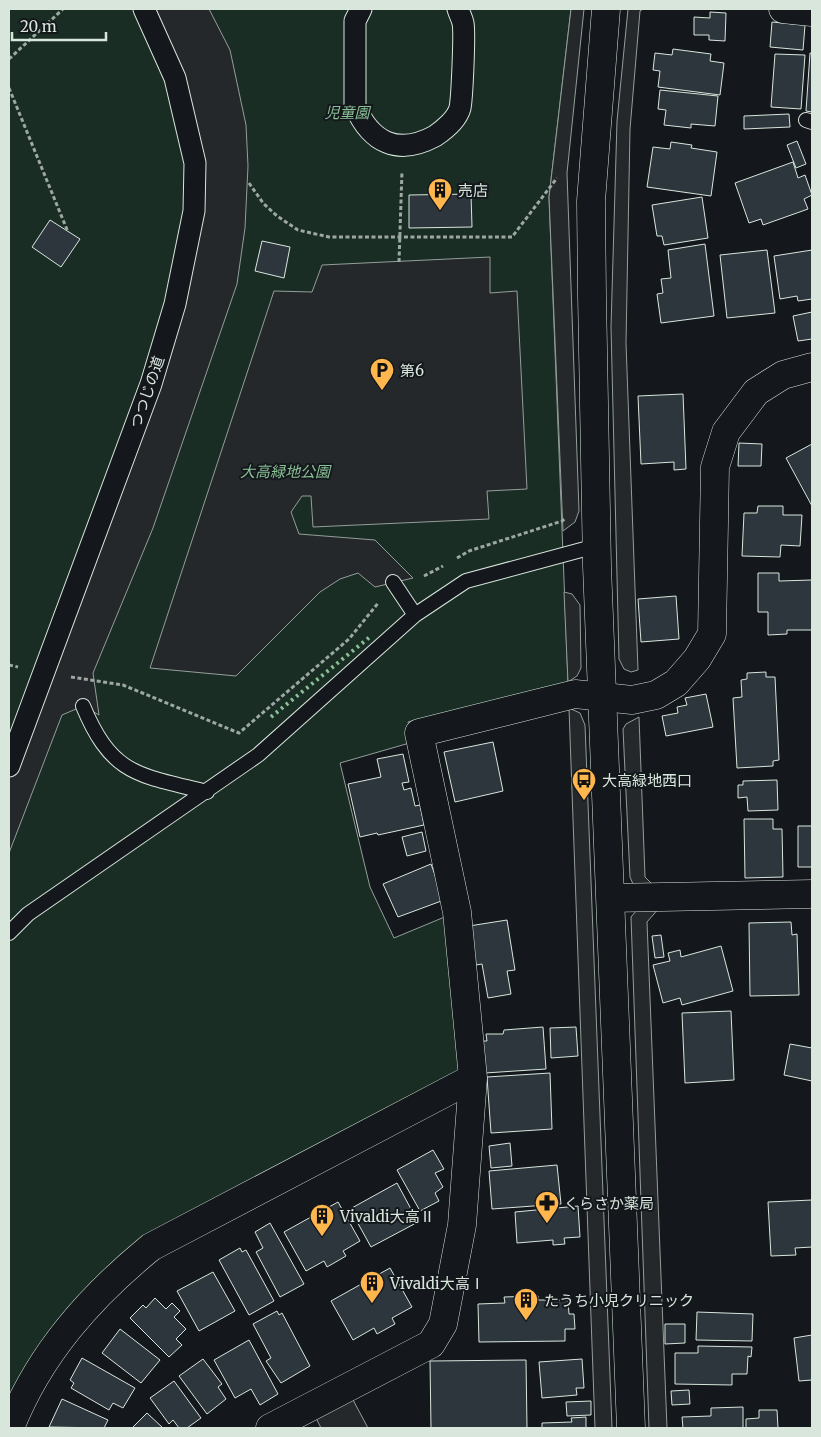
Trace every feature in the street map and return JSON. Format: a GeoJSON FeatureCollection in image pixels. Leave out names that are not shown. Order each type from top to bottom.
{"type":"FeatureCollection","features":[{"type":"Feature","properties":{"kind":"street","name":"つつじの道"},"geometry":{"type":"LineString","coordinates":[[9,766],[151,384],[176,304],[194,211],[195,162],[175,78],[144,9]]}},
{"type":"Feature","properties":{"kind":"street"},"geometry":{"type":"LineString","coordinates":[[361,9],[355,21],[355,106],[360,118],[374,135],[393,145],[403,146],[416,144],[439,133],[448,127],[460,109],[464,24],[458,9]]}},
{"type":"Feature","properties":{"kind":"street"},"geometry":{"type":"LineString","coordinates":[[606,9],[591,201],[596,546],[631,1428]]}},
{"type":"Feature","properties":{"kind":"street"},"geometry":{"type":"LineString","coordinates":[[783,9],[812,12]]}},
{"type":"Feature","properties":{"kind":"street"},"geometry":{"type":"LineString","coordinates":[[270,1428],[432,1344],[443,1324],[462,1225],[473,1078],[457,912],[419,733],[575,694],[632,700],[656,695],[676,683],[696,659],[712,634],[715,467],[726,432],[756,392],[783,375],[812,367]]}},
{"type":"Feature","properties":{"kind":"street"},"geometry":{"type":"LineString","coordinates":[[611,898],[812,894]]}},
{"type":"Feature","properties":{"kind":"street"},"geometry":{"type":"LineString","coordinates":[[10,1428],[18,1408],[62,1334],[118,1274],[151,1247],[473,1078]]}},
{"type":"Feature","properties":{"kind":"lane"},"geometry":{"type":"LineString","coordinates":[[9,933],[28,914],[258,756],[415,615],[466,581],[596,546]]}},
{"type":"Feature","properties":{"kind":"lane"},"geometry":{"type":"LineString","coordinates":[[393,582],[415,615]]}},
{"type":"Feature","properties":{"kind":"lane"},"geometry":{"type":"LineString","coordinates":[[83,706],[100,743],[125,767],[140,776],[207,792]]}},
{"type":"Feature","properties":{"kind":"path"},"geometry":{"type":"LineString","coordinates":[[9,59],[62,9]]}},
{"type":"Feature","properties":{"kind":"path"},"geometry":{"type":"LineString","coordinates":[[9,88],[68,232]]}},
{"type":"Feature","properties":{"kind":"path"},"geometry":{"type":"LineString","coordinates":[[399,262],[403,146]]}},
{"type":"Feature","properties":{"kind":"path"},"geometry":{"type":"LineString","coordinates":[[249,183],[263,203],[277,216],[298,230],[329,236],[399,238],[512,237],[557,178]]}},
{"type":"Feature","properties":{"kind":"path"},"geometry":{"type":"LineString","coordinates":[[454,560],[469,551],[562,521],[570,513]]}},
{"type":"Feature","properties":{"kind":"path"},"geometry":{"type":"LineString","coordinates":[[424,576],[447,564]]}},
{"type":"Feature","properties":{"kind":"path"},"geometry":{"type":"LineString","coordinates":[[42,674],[95,679],[123,685],[240,733],[349,639],[383,597]]}},
{"type":"Feature","properties":{"kind":"green space","name":"大高緑地公園"},"geometry":{"type":"Polygon","coordinates":[[[9,9],[571,9],[549,197],[568,682],[408,722],[413,742],[340,763],[370,887],[394,938],[447,916],[464,1064],[456,1073],[92,1285],[59,1318],[30,1361],[9,1400],[9,9]]]}},
{"type":"Feature","properties":{"kind":"shaded area"},"geometry":{"type":"Polygon","coordinates":[[[144,9],[209,9],[230,50],[246,125],[248,166],[245,228],[237,284],[153,528],[93,673],[99,715],[83,706],[62,715],[9,853],[9,766],[151,384],[195,163],[144,9]]]}},
{"type":"Feature","properties":{"kind":"shaded area"},"geometry":{"type":"Polygon","coordinates":[[[571,9],[584,9],[567,173],[579,511],[575,522],[563,531],[549,197],[571,9]]]}},
{"type":"Feature","properties":{"kind":"shaded area"},"geometry":{"type":"Polygon","coordinates":[[[628,9],[643,9],[640,11],[630,129],[626,343],[638,670],[631,672],[624,669],[619,659],[611,327],[617,121],[628,9]]]}},
{"type":"Feature","properties":{"kind":"shaded area","name":"第6"},"geometry":{"type":"Polygon","coordinates":[[[490,257],[490,293],[517,291],[527,489],[487,491],[489,519],[313,527],[311,496],[302,496],[291,512],[299,534],[375,540],[413,578],[375,587],[358,573],[340,579],[320,592],[236,676],[150,668],[274,291],[312,292],[322,265],[490,257]]]}},
{"type":"Feature","properties":{"kind":"shaded area"},"geometry":{"type":"Polygon","coordinates":[[[564,592],[572,594],[580,605],[581,668],[577,676],[568,682],[564,592]]]}},
{"type":"Feature","properties":{"kind":"shaded area"},"geometry":{"type":"Polygon","coordinates":[[[569,708],[580,713],[585,725],[612,1428],[595,1428],[569,708]]]}},
{"type":"Feature","properties":{"kind":"shaded area"},"geometry":{"type":"Polygon","coordinates":[[[639,717],[645,877],[657,889],[633,884],[630,877],[623,729],[626,724],[639,717]]]}},
{"type":"Feature","properties":{"kind":"shaded area"},"geometry":{"type":"Polygon","coordinates":[[[660,907],[647,922],[667,1428],[649,1428],[631,917],[636,911],[660,907]]]}},
{"type":"Feature","properties":{"kind":"shaded area"},"geometry":{"type":"Polygon","coordinates":[[[352,1398],[368,1428],[321,1428],[316,1418],[352,1398]]]}},
{"type":"Feature","properties":{"kind":"building"},"geometry":{"type":"Polygon","coordinates":[[[710,12],[726,13],[725,41],[709,40],[709,35],[694,35],[694,17],[710,18],[710,12]]]}},
{"type":"Feature","properties":{"kind":"building"},"geometry":{"type":"Polygon","coordinates":[[[772,22],[805,25],[803,50],[770,47],[772,22]]]}},
{"type":"Feature","properties":{"kind":"building"},"geometry":{"type":"Polygon","coordinates":[[[673,49],[711,54],[710,61],[724,63],[720,95],[658,87],[660,71],[653,70],[655,53],[672,55],[673,49]]]}},
{"type":"Feature","properties":{"kind":"building"},"geometry":{"type":"Polygon","coordinates":[[[810,53],[812,53],[812,112],[806,111],[810,53]]]}},
{"type":"Feature","properties":{"kind":"building"},"geometry":{"type":"Polygon","coordinates":[[[775,54],[805,55],[801,109],[771,107],[775,54]]]}},
{"type":"Feature","properties":{"kind":"building"},"geometry":{"type":"Polygon","coordinates":[[[660,90],[718,96],[715,126],[691,124],[691,128],[664,125],[666,110],[658,109],[660,90]]]}},
{"type":"Feature","properties":{"kind":"building"},"geometry":{"type":"Polygon","coordinates":[[[789,114],[790,127],[744,129],[744,116],[789,114]]]}},
{"type":"Feature","properties":{"kind":"building"},"geometry":{"type":"Polygon","coordinates":[[[797,141],[806,164],[796,168],[787,145],[797,141]]]}},
{"type":"Feature","properties":{"kind":"building"},"geometry":{"type":"Polygon","coordinates":[[[671,142],[692,145],[691,148],[717,152],[711,196],[647,187],[653,147],[670,149],[671,142]]]}},
{"type":"Feature","properties":{"kind":"building"},"geometry":{"type":"Polygon","coordinates":[[[793,162],[798,178],[805,175],[812,195],[804,199],[808,209],[763,225],[761,219],[749,223],[735,183],[793,162]]]}},
{"type":"Feature","properties":{"kind":"building","name":"売店"},"geometry":{"type":"Polygon","coordinates":[[[471,194],[472,227],[409,228],[409,195],[471,194]]]}},
{"type":"Feature","properties":{"kind":"building"},"geometry":{"type":"Polygon","coordinates":[[[702,197],[708,238],[664,245],[662,236],[657,236],[652,205],[702,197]]]}},
{"type":"Feature","properties":{"kind":"building"},"geometry":{"type":"Polygon","coordinates":[[[50,220],[80,239],[61,267],[32,247],[50,220]]]}},
{"type":"Feature","properties":{"kind":"building"},"geometry":{"type":"Polygon","coordinates":[[[262,241],[290,247],[284,278],[255,271],[262,241]]]}},
{"type":"Feature","properties":{"kind":"building"},"geometry":{"type":"Polygon","coordinates":[[[705,244],[714,316],[661,323],[657,294],[663,293],[661,279],[671,278],[668,250],[705,244]]]}},
{"type":"Feature","properties":{"kind":"building"},"geometry":{"type":"Polygon","coordinates":[[[767,250],[775,313],[727,318],[720,255],[767,250]]]}},
{"type":"Feature","properties":{"kind":"building"},"geometry":{"type":"Polygon","coordinates":[[[812,250],[812,299],[798,301],[797,296],[780,299],[774,256],[812,250]]]}},
{"type":"Feature","properties":{"kind":"building"},"geometry":{"type":"Polygon","coordinates":[[[812,312],[812,339],[798,341],[793,316],[812,312]]]}},
{"type":"Feature","properties":{"kind":"building"},"geometry":{"type":"Polygon","coordinates":[[[683,394],[686,469],[674,470],[674,462],[641,464],[638,396],[683,394]]]}},
{"type":"Feature","properties":{"kind":"building"},"geometry":{"type":"Polygon","coordinates":[[[739,443],[762,444],[761,466],[738,466],[739,443]]]}},
{"type":"Feature","properties":{"kind":"building"},"geometry":{"type":"Polygon","coordinates":[[[812,444],[812,506],[786,458],[812,444]]]}},
{"type":"Feature","properties":{"kind":"building"},"geometry":{"type":"Polygon","coordinates":[[[758,506],[783,506],[783,515],[802,515],[800,546],[781,545],[780,557],[742,556],[744,513],[757,513],[758,506]]]}},
{"type":"Feature","properties":{"kind":"building"},"geometry":{"type":"Polygon","coordinates":[[[758,573],[779,573],[779,581],[812,580],[812,630],[787,630],[787,634],[768,635],[768,612],[758,612],[758,573]]]}},
{"type":"Feature","properties":{"kind":"building"},"geometry":{"type":"Polygon","coordinates":[[[676,596],[679,639],[641,642],[638,599],[676,596]]]}},
{"type":"Feature","properties":{"kind":"building"},"geometry":{"type":"Polygon","coordinates":[[[766,672],[766,677],[775,677],[779,760],[773,761],[773,766],[737,768],[733,698],[742,697],[741,680],[747,679],[747,673],[766,672]]]}},
{"type":"Feature","properties":{"kind":"building"},"geometry":{"type":"Polygon","coordinates":[[[706,694],[713,727],[666,736],[662,716],[678,713],[677,707],[687,705],[685,698],[706,694]]]}},
{"type":"Feature","properties":{"kind":"building"},"geometry":{"type":"Polygon","coordinates":[[[493,742],[503,791],[455,802],[444,752],[493,742]]]}},
{"type":"Feature","properties":{"kind":"building"},"geometry":{"type":"Polygon","coordinates":[[[403,754],[409,782],[402,783],[404,790],[411,788],[415,806],[420,805],[424,825],[360,837],[348,784],[381,777],[377,759],[403,754]]]}},
{"type":"Feature","properties":{"kind":"building"},"geometry":{"type":"Polygon","coordinates":[[[777,780],[778,810],[748,811],[747,797],[738,798],[738,785],[743,785],[743,781],[777,780]]]}},
{"type":"Feature","properties":{"kind":"building"},"geometry":{"type":"Polygon","coordinates":[[[744,819],[773,819],[773,829],[782,829],[783,877],[745,878],[744,819]]]}},
{"type":"Feature","properties":{"kind":"building"},"geometry":{"type":"Polygon","coordinates":[[[798,826],[812,826],[812,867],[798,867],[798,826]]]}},
{"type":"Feature","properties":{"kind":"building"},"geometry":{"type":"Polygon","coordinates":[[[422,832],[426,851],[407,856],[402,837],[422,832]]]}},
{"type":"Feature","properties":{"kind":"building"},"geometry":{"type":"Polygon","coordinates":[[[431,864],[444,900],[398,917],[383,884],[431,864]]]}},
{"type":"Feature","properties":{"kind":"building"},"geometry":{"type":"Polygon","coordinates":[[[507,920],[515,970],[507,971],[511,994],[488,998],[482,964],[476,965],[469,926],[507,920]]]}},
{"type":"Feature","properties":{"kind":"building"},"geometry":{"type":"Polygon","coordinates":[[[791,922],[792,935],[797,934],[799,995],[750,996],[749,923],[791,922]]]}},
{"type":"Feature","properties":{"kind":"building"},"geometry":{"type":"Polygon","coordinates":[[[661,935],[664,957],[655,958],[652,936],[661,935]]]}},
{"type":"Feature","properties":{"kind":"building"},"geometry":{"type":"Polygon","coordinates":[[[721,946],[733,991],[682,1005],[680,998],[663,1003],[653,965],[670,961],[668,953],[680,950],[681,957],[721,946]]]}},
{"type":"Feature","properties":{"kind":"building"},"geometry":{"type":"Polygon","coordinates":[[[731,1011],[734,1080],[685,1083],[682,1013],[731,1011]]]}},
{"type":"Feature","properties":{"kind":"building"},"geometry":{"type":"Polygon","coordinates":[[[543,1027],[546,1069],[485,1073],[483,1041],[487,1041],[486,1034],[503,1034],[504,1030],[543,1027]]]}},
{"type":"Feature","properties":{"kind":"building"},"geometry":{"type":"Polygon","coordinates":[[[576,1027],[578,1056],[551,1058],[550,1028],[576,1027]]]}},
{"type":"Feature","properties":{"kind":"building"},"geometry":{"type":"Polygon","coordinates":[[[790,1044],[812,1048],[812,1081],[784,1075],[790,1044]]]}},
{"type":"Feature","properties":{"kind":"building"},"geometry":{"type":"Polygon","coordinates":[[[550,1073],[552,1129],[491,1133],[487,1077],[550,1073]]]}},
{"type":"Feature","properties":{"kind":"building"},"geometry":{"type":"Polygon","coordinates":[[[510,1143],[512,1166],[491,1168],[489,1146],[510,1143]]]}},
{"type":"Feature","properties":{"kind":"building"},"geometry":{"type":"Polygon","coordinates":[[[433,1150],[444,1169],[435,1173],[443,1187],[435,1193],[439,1201],[420,1211],[397,1170],[433,1150]]]}},
{"type":"Feature","properties":{"kind":"building"},"geometry":{"type":"Polygon","coordinates":[[[557,1165],[561,1204],[492,1209],[489,1171],[557,1165]]]}},
{"type":"Feature","properties":{"kind":"building"},"geometry":{"type":"Polygon","coordinates":[[[397,1183],[418,1222],[371,1247],[350,1209],[397,1183]]]}},
{"type":"Feature","properties":{"kind":"building"},"geometry":{"type":"Polygon","coordinates":[[[812,1200],[812,1247],[795,1248],[796,1255],[771,1256],[768,1202],[812,1200]]]}},
{"type":"Feature","properties":{"kind":"building","name":"Vivaldi大高Ⅱ"},"geometry":{"type":"Polygon","coordinates":[[[338,1202],[360,1241],[343,1251],[346,1256],[327,1267],[324,1261],[306,1271],[284,1232],[338,1202]]]}},
{"type":"Feature","properties":{"kind":"building","name":"くらさか薬局"},"geometry":{"type":"Polygon","coordinates":[[[578,1206],[580,1237],[564,1238],[565,1244],[553,1245],[553,1240],[517,1243],[515,1212],[578,1206]]]}},
{"type":"Feature","properties":{"kind":"building"},"geometry":{"type":"Polygon","coordinates":[[[270,1223],[304,1284],[280,1297],[256,1252],[263,1248],[255,1232],[270,1223]]]}},
{"type":"Feature","properties":{"kind":"building"},"geometry":{"type":"Polygon","coordinates":[[[240,1248],[242,1252],[246,1250],[274,1301],[249,1315],[219,1260],[240,1248]]]}},
{"type":"Feature","properties":{"kind":"building","name":"Vivaldi大高Ⅰ"},"geometry":{"type":"Polygon","coordinates":[[[390,1268],[412,1307],[392,1318],[395,1324],[377,1334],[374,1328],[353,1340],[331,1301],[390,1268]]]}},
{"type":"Feature","properties":{"kind":"building"},"geometry":{"type":"Polygon","coordinates":[[[213,1272],[235,1311],[199,1331],[177,1291],[213,1272]]]}},
{"type":"Feature","properties":{"kind":"building","name":"たうち小児クリニック"},"geometry":{"type":"Polygon","coordinates":[[[538,1296],[538,1300],[568,1300],[569,1314],[574,1314],[575,1329],[565,1329],[565,1341],[479,1342],[478,1304],[505,1303],[504,1297],[538,1296]]]}},
{"type":"Feature","properties":{"kind":"building"},"geometry":{"type":"Polygon","coordinates":[[[155,1298],[166,1309],[172,1303],[180,1311],[174,1317],[186,1329],[176,1339],[182,1345],[169,1357],[130,1318],[143,1305],[146,1308],[155,1298]]]}},
{"type":"Feature","properties":{"kind":"building"},"geometry":{"type":"Polygon","coordinates":[[[277,1311],[279,1315],[282,1313],[310,1366],[281,1383],[266,1361],[271,1358],[253,1324],[277,1311]]]}},
{"type":"Feature","properties":{"kind":"building"},"geometry":{"type":"Polygon","coordinates":[[[697,1312],[753,1314],[752,1341],[696,1340],[697,1312]]]}},
{"type":"Feature","properties":{"kind":"building"},"geometry":{"type":"Polygon","coordinates":[[[665,1324],[685,1324],[685,1343],[665,1344],[665,1324]]]}},
{"type":"Feature","properties":{"kind":"building"},"geometry":{"type":"Polygon","coordinates":[[[120,1329],[160,1360],[141,1383],[102,1353],[120,1329]]]}},
{"type":"Feature","properties":{"kind":"building"},"geometry":{"type":"Polygon","coordinates":[[[812,1335],[812,1380],[799,1381],[794,1338],[812,1335]]]}},
{"type":"Feature","properties":{"kind":"building"},"geometry":{"type":"Polygon","coordinates":[[[249,1340],[278,1394],[260,1405],[251,1389],[235,1398],[214,1360],[249,1340]]]}},
{"type":"Feature","properties":{"kind":"building"},"geometry":{"type":"Polygon","coordinates":[[[698,1346],[752,1347],[751,1357],[748,1356],[747,1374],[732,1374],[732,1385],[675,1384],[675,1353],[698,1353],[698,1346]]]}},
{"type":"Feature","properties":{"kind":"building"},"geometry":{"type":"Polygon","coordinates":[[[82,1358],[135,1388],[123,1408],[113,1403],[109,1410],[71,1388],[74,1383],[70,1380],[82,1358]]]}},
{"type":"Feature","properties":{"kind":"building"},"geometry":{"type":"Polygon","coordinates":[[[203,1359],[222,1384],[218,1387],[226,1399],[207,1414],[179,1376],[203,1359]]]}},
{"type":"Feature","properties":{"kind":"building"},"geometry":{"type":"Polygon","coordinates":[[[582,1359],[584,1388],[576,1388],[577,1395],[542,1398],[539,1362],[582,1359]]]}},
{"type":"Feature","properties":{"kind":"building"},"geometry":{"type":"Polygon","coordinates":[[[526,1360],[527,1428],[431,1428],[430,1361],[526,1360]]]}},
{"type":"Feature","properties":{"kind":"building"},"geometry":{"type":"Polygon","coordinates":[[[174,1381],[201,1418],[187,1428],[179,1428],[173,1420],[169,1424],[150,1398],[174,1381]]]}},
{"type":"Feature","properties":{"kind":"building"},"geometry":{"type":"Polygon","coordinates":[[[689,1390],[690,1404],[672,1405],[671,1391],[689,1390]]]}},
{"type":"Feature","properties":{"kind":"building"},"geometry":{"type":"Polygon","coordinates":[[[62,1399],[108,1420],[104,1428],[49,1427],[62,1399]]]}},
{"type":"Feature","properties":{"kind":"building"},"geometry":{"type":"Polygon","coordinates":[[[591,1401],[591,1415],[567,1416],[566,1402],[591,1401]]]}},
{"type":"Feature","properties":{"kind":"building"},"geometry":{"type":"Polygon","coordinates":[[[743,1407],[743,1428],[683,1428],[682,1417],[711,1416],[711,1408],[743,1407]]]}},
{"type":"Feature","properties":{"kind":"building"},"geometry":{"type":"Polygon","coordinates":[[[759,1410],[777,1410],[778,1428],[746,1428],[746,1419],[759,1418],[759,1410]]]}},
{"type":"Feature","properties":{"kind":"building"},"geometry":{"type":"Polygon","coordinates":[[[147,1413],[163,1428],[132,1428],[147,1413]]]}},
{"type":"Feature","properties":{"kind":"building"},"geometry":{"type":"Polygon","coordinates":[[[586,1417],[586,1428],[542,1428],[542,1423],[572,1422],[571,1418],[586,1417]]]}},
{"type":"Feature","properties":{"kind":"hedge"},"geometry":{"type":"LineString","coordinates":[[271,717],[371,636]]}},
{"type":"Feature","properties":{"kind":"place","name":"売店"},"geometry":{"type":"Point","coordinates":[440,211]}},
{"type":"Feature","properties":{"kind":"place","name":"第6"},"geometry":{"type":"Point","coordinates":[382,391]}},
{"type":"Feature","properties":{"kind":"place","name":"大高緑地西口"},"geometry":{"type":"Point","coordinates":[584,801]}},
{"type":"Feature","properties":{"kind":"place","name":"くらさか薬局"},"geometry":{"type":"Point","coordinates":[547,1224]}},
{"type":"Feature","properties":{"kind":"place","name":"Vivaldi大高Ⅱ"},"geometry":{"type":"Point","coordinates":[322,1237]}},
{"type":"Feature","properties":{"kind":"place","name":"Vivaldi大高Ⅰ"},"geometry":{"type":"Point","coordinates":[372,1304]}},
{"type":"Feature","properties":{"kind":"place","name":"たうち小児クリニック"},"geometry":{"type":"Point","coordinates":[526,1321]}},
{"type":"Feature","properties":{"kind":"park label","name":"児童園"},"geometry":{"type":"Point","coordinates":[347,112]}}]}
